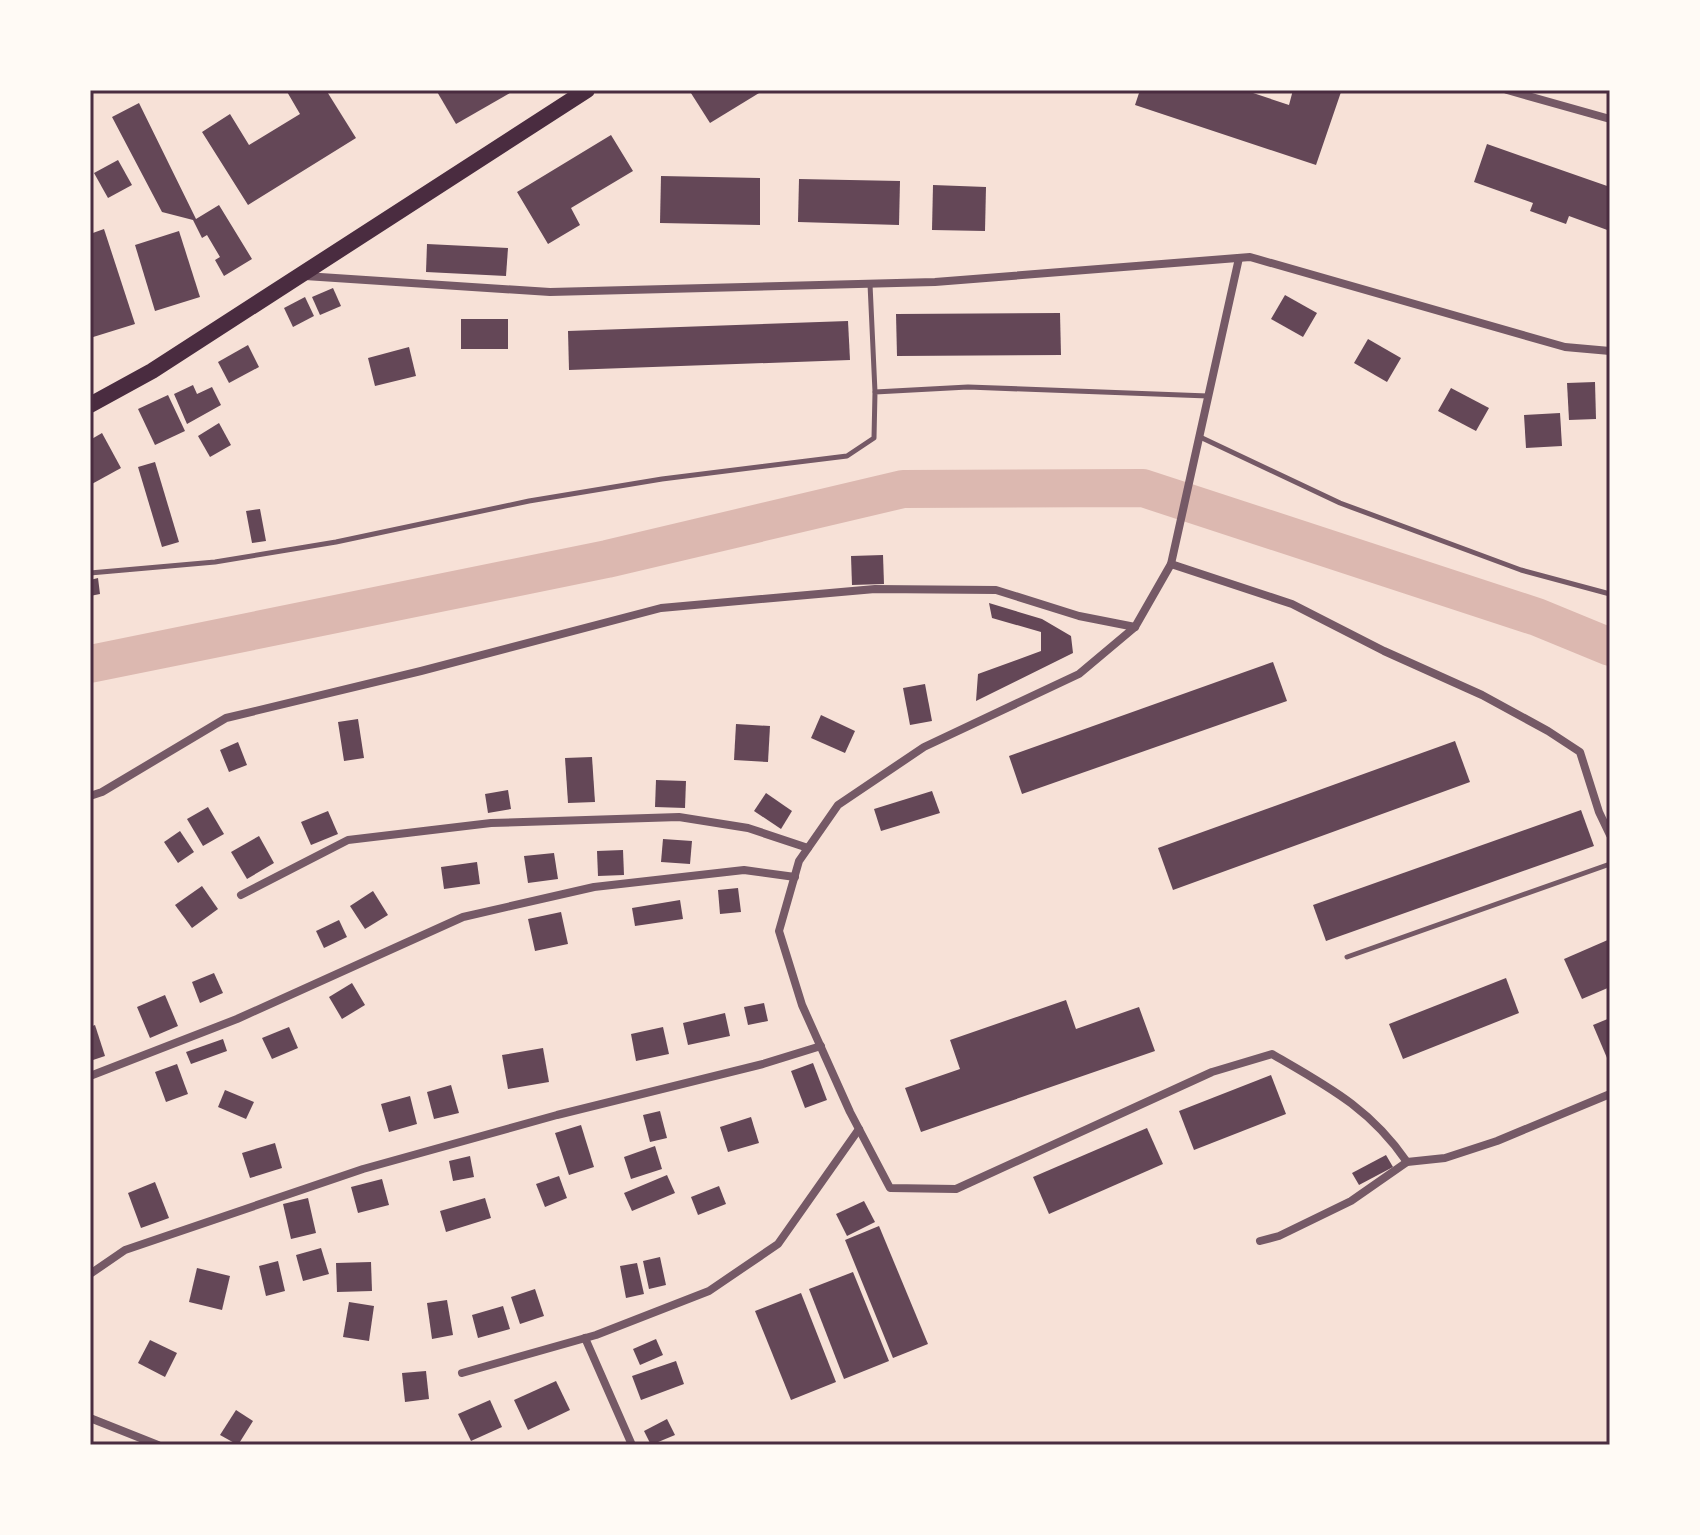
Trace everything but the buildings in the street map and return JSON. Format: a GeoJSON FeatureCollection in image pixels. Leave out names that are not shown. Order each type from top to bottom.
{"type":"FeatureCollection","features":[{"type":"Feature","properties":{"kind":"main road"},"geometry":{"type":"LineString","coordinates":[[90,405],[152,371],[587,90]]}},
{"type":"Feature","properties":{"kind":"street"},"geometry":{"type":"LineString","coordinates":[[1507,90],[1610,119]]}},
{"type":"Feature","properties":{"kind":"street"},"geometry":{"type":"LineString","coordinates":[[300,276],[550,292],[935,282],[1250,257],[1565,347],[1610,351]]}},
{"type":"Feature","properties":{"kind":"street"},"geometry":{"type":"LineString","coordinates":[[1239,258],[1171,564],[1135,627],[1079,674],[924,747],[838,805],[799,861],[779,931],[802,1005],[890,1188],[956,1189],[1212,1072],[1272,1054],[1346,1097],[1389,1136],[1407,1162]]}},
{"type":"Feature","properties":{"kind":"street"},"geometry":{"type":"LineString","coordinates":[[1171,564],[1292,604],[1384,651],[1482,695],[1548,731],[1580,752],[1599,812],[1610,835]]}},
{"type":"Feature","properties":{"kind":"street"},"geometry":{"type":"LineString","coordinates":[[90,796],[102,792],[226,718],[661,608],[875,589],[996,590],[1079,616],[1135,627]]}},
{"type":"Feature","properties":{"kind":"street"},"geometry":{"type":"LineString","coordinates":[[241,895],[348,840],[491,823],[679,817],[748,828],[808,848]]}},
{"type":"Feature","properties":{"kind":"street"},"geometry":{"type":"LineString","coordinates":[[90,1076],[237,1019],[463,917],[594,887],[744,870],[795,877]]}},
{"type":"Feature","properties":{"kind":"street"},"geometry":{"type":"LineString","coordinates":[[90,1274],[125,1250],[363,1169],[821,1046]]}},
{"type":"Feature","properties":{"kind":"street"},"geometry":{"type":"LineString","coordinates":[[1260,1241],[1279,1236],[1351,1201],[1407,1162],[1445,1158],[1497,1141],[1610,1094]]}},
{"type":"Feature","properties":{"kind":"street"},"geometry":{"type":"LineString","coordinates":[[462,1373],[585,1338],[709,1291],[778,1244],[859,1129]]}},
{"type":"Feature","properties":{"kind":"street"},"geometry":{"type":"LineString","coordinates":[[585,1338],[632,1445]]}},
{"type":"Feature","properties":{"kind":"street"},"geometry":{"type":"LineString","coordinates":[[90,1418],[158,1445]]}},
{"type":"Feature","properties":{"kind":"lane"},"geometry":{"type":"LineString","coordinates":[[90,573],[215,562],[336,542],[529,501],[662,479],[847,456],[874,438],[870,284]]}},
{"type":"Feature","properties":{"kind":"lane"},"geometry":{"type":"LineString","coordinates":[[875,392],[968,387],[1209,396]]}},
{"type":"Feature","properties":{"kind":"lane"},"geometry":{"type":"LineString","coordinates":[[1200,437],[1340,503],[1521,570],[1610,594]]}},
{"type":"Feature","properties":{"kind":"lane"},"geometry":{"type":"LineString","coordinates":[[1347,957],[1610,864]]}},
{"type":"Feature","properties":{"kind":"waterway"},"geometry":{"type":"LineString","coordinates":[[90,664],[607,559],[903,489],[1143,488],[1537,617],[1610,647]]}}]}
